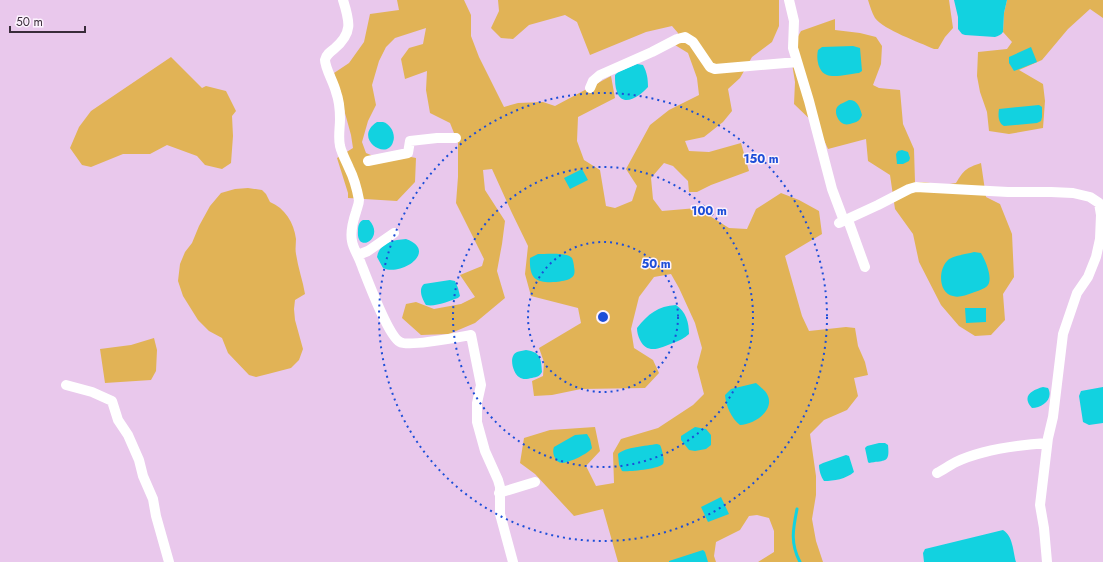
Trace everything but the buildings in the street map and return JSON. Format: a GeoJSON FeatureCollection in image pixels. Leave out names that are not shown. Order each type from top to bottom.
{"type":"FeatureCollection","features":[{"type":"Feature","properties":{"kind":"street"},"geometry":{"type":"LineString","coordinates":[[343,0],[349,23],[348,32],[345,38],[327,55],[325,62],[334,84],[339,104],[340,145],[356,187],[359,202],[351,230],[352,241],[385,321],[392,334],[399,342],[410,344],[471,335],[481,385],[476,402],[477,422],[485,451],[500,487],[500,514],[513,562]]}},
{"type":"Feature","properties":{"kind":"street"},"geometry":{"type":"LineString","coordinates":[[789,0],[794,21],[793,48],[809,101],[832,189],[843,221],[865,267]]}},
{"type":"Feature","properties":{"kind":"street"},"geometry":{"type":"LineString","coordinates":[[590,88],[593,81],[600,74],[652,52],[677,39],[685,37],[693,42],[710,67],[715,70],[797,62]]}},
{"type":"Feature","properties":{"kind":"street"},"geometry":{"type":"LineString","coordinates":[[368,161],[408,153],[410,141],[436,138],[456,138]]}},
{"type":"Feature","properties":{"kind":"street"},"geometry":{"type":"LineString","coordinates":[[843,221],[916,186],[1008,192],[1073,193],[1101,199],[1100,239],[1096,257],[1088,277],[1077,293],[1063,334],[1053,416],[1047,443],[1040,506],[1044,528],[1047,562]]}},
{"type":"Feature","properties":{"kind":"street"},"geometry":{"type":"LineString","coordinates":[[358,255],[368,251],[394,233]]}},
{"type":"Feature","properties":{"kind":"street"},"geometry":{"type":"LineString","coordinates":[[66,385],[92,392],[112,401],[118,420],[128,435],[139,460],[143,476],[153,499],[156,516],[169,562]]}},
{"type":"Feature","properties":{"kind":"street"},"geometry":{"type":"LineString","coordinates":[[937,474],[965,458],[982,453],[1047,443]]}},
{"type":"Feature","properties":{"kind":"street"},"geometry":{"type":"LineString","coordinates":[[499,493],[535,482]]}},
{"type":"Feature","properties":{"kind":"shaded area"},"geometry":{"type":"Polygon","coordinates":[[[397,0],[464,0],[471,15],[471,36],[479,57],[504,107],[518,103],[543,102],[555,106],[611,76],[615,98],[578,117],[577,141],[584,160],[600,170],[606,206],[615,208],[632,201],[637,186],[626,169],[650,125],[669,110],[699,95],[697,78],[688,53],[675,45],[678,33],[672,26],[646,32],[590,55],[577,22],[565,15],[529,25],[513,39],[501,38],[491,28],[499,11],[498,0],[779,0],[779,26],[772,42],[752,57],[740,78],[728,89],[732,111],[723,122],[704,137],[685,141],[689,151],[709,152],[741,143],[749,171],[711,185],[697,192],[689,192],[688,181],[673,166],[664,163],[651,178],[653,199],[662,211],[697,208],[729,228],[747,229],[756,209],[781,193],[799,200],[819,211],[822,234],[785,256],[802,316],[809,331],[846,327],[855,328],[858,346],[865,362],[868,375],[854,378],[858,396],[847,410],[824,420],[810,434],[816,476],[816,495],[812,519],[816,541],[823,562],[758,562],[774,552],[774,531],[769,518],[757,515],[749,516],[740,530],[716,542],[714,556],[716,562],[618,562],[603,509],[574,516],[535,474],[520,463],[524,438],[550,430],[595,427],[600,451],[586,466],[596,486],[614,483],[613,453],[621,439],[658,428],[693,405],[704,394],[697,367],[702,348],[695,323],[671,274],[654,277],[639,297],[631,329],[634,348],[653,360],[659,373],[645,388],[581,389],[552,395],[534,396],[532,381],[543,376],[544,362],[539,348],[581,323],[578,308],[531,296],[525,274],[528,246],[492,169],[483,170],[485,190],[505,221],[497,271],[505,298],[475,323],[449,334],[421,335],[402,318],[406,304],[416,302],[434,309],[461,304],[475,297],[460,275],[482,266],[484,259],[456,203],[458,143],[450,123],[430,113],[426,90],[427,71],[405,79],[401,59],[409,48],[423,44],[426,28],[395,38],[386,47],[379,61],[372,85],[376,105],[368,121],[362,142],[366,153],[378,158],[406,156],[416,158],[415,182],[397,201],[348,198],[348,193],[337,158],[353,148],[351,135],[334,73],[349,63],[364,42],[370,14],[399,10],[397,0]]]}},
{"type":"Feature","properties":{"kind":"shaded area"},"geometry":{"type":"Polygon","coordinates":[[[868,0],[949,0],[953,28],[945,37],[938,49],[934,49],[886,27],[875,18],[868,0]]]}},
{"type":"Feature","properties":{"kind":"shaded area"},"geometry":{"type":"Polygon","coordinates":[[[1007,0],[1103,0],[1103,18],[1090,9],[1068,29],[1042,60],[1019,70],[1043,84],[1045,101],[1043,128],[1009,134],[989,131],[987,112],[980,92],[977,76],[978,52],[1007,49],[1012,42],[1003,32],[1004,13],[1007,0]]]}},
{"type":"Feature","properties":{"kind":"shaded area"},"geometry":{"type":"Polygon","coordinates":[[[835,19],[835,30],[860,33],[876,37],[882,46],[881,64],[873,85],[879,88],[900,90],[903,124],[914,149],[915,182],[943,185],[956,183],[966,170],[981,163],[986,197],[1000,204],[1012,234],[1014,277],[1003,294],[1005,320],[991,335],[975,336],[959,326],[941,305],[919,262],[913,234],[895,209],[890,175],[868,161],[866,139],[828,149],[818,127],[794,104],[795,82],[790,51],[801,31],[835,19]]]}},
{"type":"Feature","properties":{"kind":"shaded area"},"geometry":{"type":"Polygon","coordinates":[[[171,57],[202,88],[206,86],[226,91],[236,111],[232,116],[233,136],[231,163],[222,169],[205,165],[197,156],[167,145],[150,154],[123,154],[91,167],[82,165],[70,148],[79,127],[91,111],[171,57]]]}},
{"type":"Feature","properties":{"kind":"shaded area"},"geometry":{"type":"Polygon","coordinates":[[[248,188],[262,190],[270,202],[280,208],[291,222],[295,233],[296,254],[305,294],[295,300],[294,309],[295,320],[303,349],[299,360],[291,368],[256,377],[249,375],[228,353],[222,338],[209,331],[198,320],[183,296],[178,281],[180,264],[185,252],[192,243],[210,206],[221,193],[235,189],[248,188]]]}},
{"type":"Feature","properties":{"kind":"shaded area"},"geometry":{"type":"Polygon","coordinates":[[[154,338],[157,350],[156,371],[151,380],[105,383],[100,349],[131,345],[154,338]]]}},
{"type":"Feature","properties":{"kind":"water"},"geometry":{"type":"Polygon","coordinates":[[[954,0],[1007,0],[1004,13],[1003,32],[995,37],[962,34],[958,29],[958,17],[954,0]]]}},
{"type":"Feature","properties":{"kind":"water"},"geometry":{"type":"Polygon","coordinates":[[[853,46],[860,48],[862,71],[859,73],[842,76],[830,76],[822,71],[817,57],[818,50],[822,47],[853,46]]]}},
{"type":"Feature","properties":{"kind":"water"},"geometry":{"type":"Polygon","coordinates":[[[1031,47],[1037,62],[1014,71],[1009,63],[1009,57],[1031,47]]]}},
{"type":"Feature","properties":{"kind":"water"},"geometry":{"type":"Polygon","coordinates":[[[637,64],[643,65],[647,76],[648,87],[637,97],[623,100],[616,90],[615,75],[618,72],[637,64]]]}},
{"type":"Feature","properties":{"kind":"water"},"geometry":{"type":"Polygon","coordinates":[[[849,100],[857,103],[862,115],[858,121],[845,124],[838,119],[836,111],[839,105],[849,100]]]}},
{"type":"Feature","properties":{"kind":"water"},"geometry":{"type":"Polygon","coordinates":[[[1039,105],[1042,107],[1042,117],[1041,121],[1037,123],[1004,126],[1000,121],[999,109],[1039,105]]]}},
{"type":"Feature","properties":{"kind":"water"},"geometry":{"type":"Polygon","coordinates":[[[377,122],[386,123],[393,133],[394,139],[390,148],[384,150],[379,149],[373,146],[369,141],[368,135],[370,128],[377,122]]]}},
{"type":"Feature","properties":{"kind":"water"},"geometry":{"type":"Polygon","coordinates":[[[902,150],[908,152],[910,158],[909,161],[903,164],[897,164],[896,154],[898,151],[902,150]]]}},
{"type":"Feature","properties":{"kind":"water"},"geometry":{"type":"Polygon","coordinates":[[[582,169],[588,180],[570,189],[564,178],[582,169]]]}},
{"type":"Feature","properties":{"kind":"water"},"geometry":{"type":"Polygon","coordinates":[[[363,220],[369,220],[373,227],[374,233],[372,238],[365,243],[361,242],[358,231],[363,220]]]}},
{"type":"Feature","properties":{"kind":"water"},"geometry":{"type":"Polygon","coordinates":[[[406,239],[415,244],[419,250],[418,256],[407,266],[399,269],[391,270],[383,268],[377,257],[381,248],[392,241],[406,239]]]}},
{"type":"Feature","properties":{"kind":"water"},"geometry":{"type":"Polygon","coordinates":[[[974,252],[981,253],[988,269],[990,278],[988,285],[981,290],[958,297],[948,294],[942,286],[941,280],[942,269],[945,264],[953,257],[974,252]]]}},
{"type":"Feature","properties":{"kind":"water"},"geometry":{"type":"Polygon","coordinates":[[[538,254],[569,256],[572,258],[574,264],[575,272],[573,276],[568,280],[556,282],[539,281],[533,276],[530,265],[530,258],[538,254]]]}},
{"type":"Feature","properties":{"kind":"water"},"geometry":{"type":"Polygon","coordinates":[[[450,280],[455,281],[460,296],[442,303],[426,305],[422,297],[422,286],[424,284],[450,280]]]}},
{"type":"Feature","properties":{"kind":"water"},"geometry":{"type":"Polygon","coordinates":[[[676,305],[686,318],[689,334],[686,337],[664,347],[655,349],[646,348],[640,340],[637,328],[649,315],[659,309],[676,305]]]}},
{"type":"Feature","properties":{"kind":"water"},"geometry":{"type":"Polygon","coordinates":[[[965,308],[986,308],[986,322],[966,323],[965,308]]]}},
{"type":"Feature","properties":{"kind":"water"},"geometry":{"type":"Polygon","coordinates":[[[526,350],[535,352],[539,357],[542,372],[537,377],[525,379],[521,378],[517,375],[513,368],[512,361],[514,354],[526,350]]]}},
{"type":"Feature","properties":{"kind":"water"},"geometry":{"type":"Polygon","coordinates":[[[756,383],[767,394],[769,406],[762,416],[751,422],[740,425],[730,412],[726,403],[725,395],[731,389],[756,383]]]}},
{"type":"Feature","properties":{"kind":"water"},"geometry":{"type":"Polygon","coordinates":[[[1043,387],[1048,388],[1048,399],[1043,405],[1032,408],[1028,400],[1029,394],[1043,387]]]}},
{"type":"Feature","properties":{"kind":"water"},"geometry":{"type":"Polygon","coordinates":[[[1103,387],[1103,423],[1089,425],[1083,422],[1079,396],[1081,391],[1103,387]]]}},
{"type":"Feature","properties":{"kind":"water"},"geometry":{"type":"Polygon","coordinates":[[[695,427],[706,429],[711,435],[711,445],[706,449],[695,451],[689,450],[681,440],[681,436],[695,427]]]}},
{"type":"Feature","properties":{"kind":"water"},"geometry":{"type":"Polygon","coordinates":[[[587,434],[592,448],[590,450],[570,461],[560,463],[557,461],[553,451],[554,447],[575,435],[587,434]]]}},
{"type":"Feature","properties":{"kind":"water"},"geometry":{"type":"Polygon","coordinates":[[[885,443],[888,445],[887,458],[883,461],[869,463],[865,448],[867,446],[885,443]]]}},
{"type":"Feature","properties":{"kind":"water"},"geometry":{"type":"Polygon","coordinates":[[[657,444],[660,445],[662,449],[663,464],[650,469],[622,471],[619,465],[618,454],[631,448],[657,444]]]}},
{"type":"Feature","properties":{"kind":"water"},"geometry":{"type":"Polygon","coordinates":[[[846,455],[849,456],[854,472],[840,479],[824,481],[820,473],[819,465],[846,455]]]}},
{"type":"Feature","properties":{"kind":"water"},"geometry":{"type":"Polygon","coordinates":[[[721,497],[729,514],[708,522],[701,507],[721,497]]]}},
{"type":"Feature","properties":{"kind":"water"},"geometry":{"type":"Polygon","coordinates":[[[1003,530],[1011,540],[1016,562],[924,562],[923,553],[925,549],[1003,530]]]}},
{"type":"Feature","properties":{"kind":"water"},"geometry":{"type":"Polygon","coordinates":[[[703,550],[708,562],[669,562],[669,561],[703,550]]]}},
{"type":"Feature","properties":{"kind":"waterway"},"geometry":{"type":"LineString","coordinates":[[797,509],[793,536],[795,549],[800,562]]}}]}
